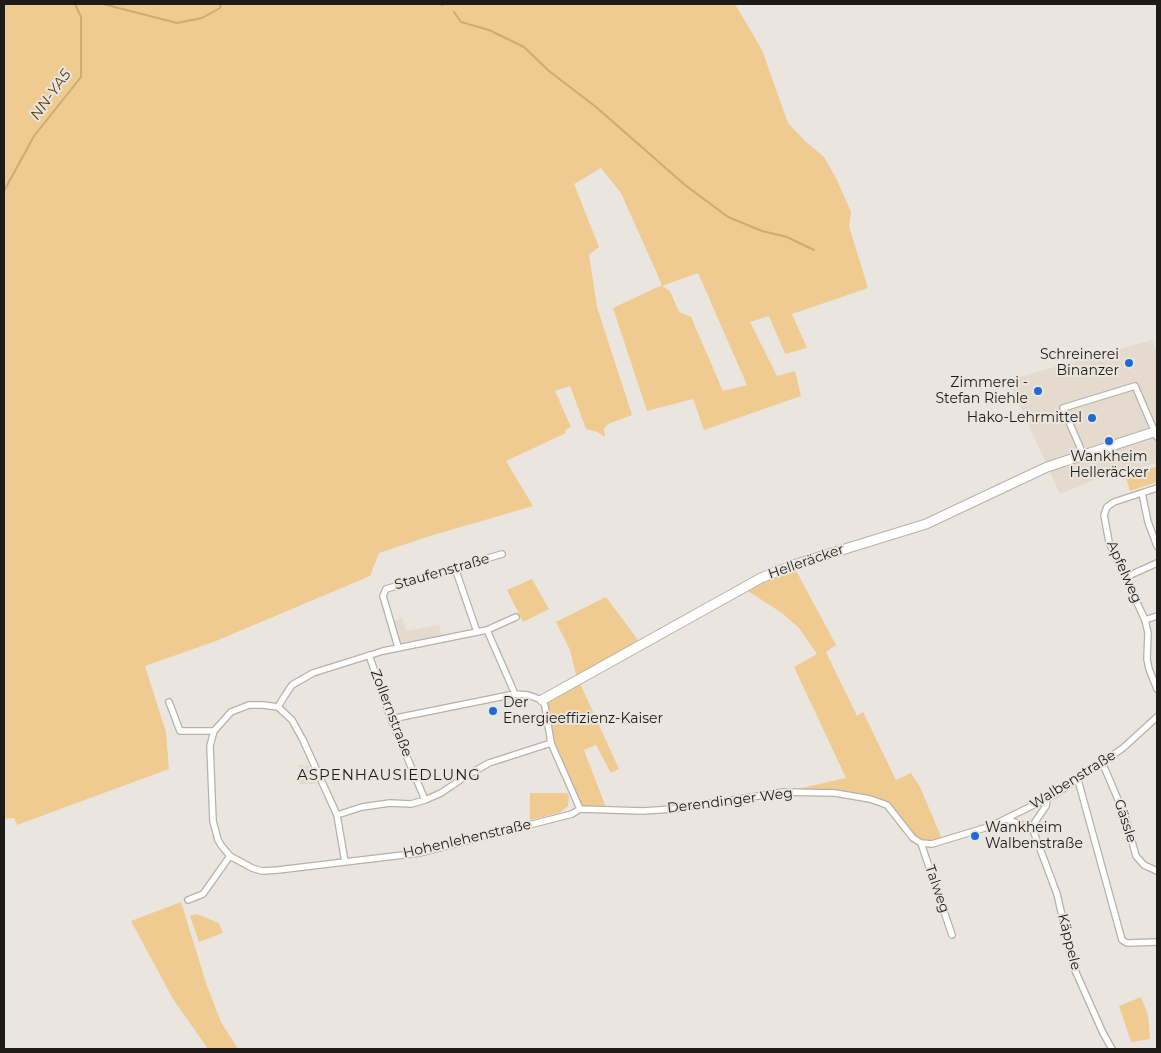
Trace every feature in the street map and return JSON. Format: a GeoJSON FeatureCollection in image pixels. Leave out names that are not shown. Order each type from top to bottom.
{"type":"FeatureCollection","features":[{"type":"Feature","properties":{"kind":"street","name":"Helleräcker"},"geometry":{"type":"LineString","coordinates":[[542,700],[761,578],[792,565],[926,524],[1047,467],[1083,454],[1156,433],[1135,386],[1063,408],[1083,454]]}},
{"type":"Feature","properties":{"kind":"street","name":"Apfelweg"},"geometry":{"type":"LineString","coordinates":[[1157,488],[1114,502],[1107,507],[1104,515],[1110,542],[1145,620],[1148,633],[1148,669],[1157,688]]}},
{"type":"Feature","properties":{"kind":"street"},"geometry":{"type":"LineString","coordinates":[[1142,493],[1148,522],[1157,546]]}},
{"type":"Feature","properties":{"kind":"street","name":"Staufenstraße"},"geometry":{"type":"LineString","coordinates":[[398,648],[383,596],[386,589],[502,554]]}},
{"type":"Feature","properties":{"kind":"street"},"geometry":{"type":"LineString","coordinates":[[1126,577],[1157,563]]}},
{"type":"Feature","properties":{"kind":"street"},"geometry":{"type":"LineString","coordinates":[[455,568],[477,632]]}},
{"type":"Feature","properties":{"kind":"street"},"geometry":{"type":"LineString","coordinates":[[278,707],[287,691],[303,678],[369,655],[487,630],[516,616]]}},
{"type":"Feature","properties":{"kind":"street"},"geometry":{"type":"LineString","coordinates":[[1145,620],[1157,616]]}},
{"type":"Feature","properties":{"kind":"street"},"geometry":{"type":"LineString","coordinates":[[487,630],[515,694]]}},
{"type":"Feature","properties":{"kind":"street","name":"Zollernstraße"},"geometry":{"type":"LineString","coordinates":[[369,655],[391,719],[425,800]]}},
{"type":"Feature","properties":{"kind":"street"},"geometry":{"type":"LineString","coordinates":[[391,719],[515,694],[528,695],[542,700],[545,706],[551,743],[580,809]]}},
{"type":"Feature","properties":{"kind":"street"},"geometry":{"type":"LineString","coordinates":[[170,702],[180,731],[214,731]]}},
{"type":"Feature","properties":{"kind":"street"},"geometry":{"type":"LineString","coordinates":[[188,900],[203,894],[230,856],[218,840],[213,822],[210,746],[214,731],[231,712],[242,706],[278,707],[292,720],[337,815],[345,862]]}},
{"type":"Feature","properties":{"kind":"street","name":"Walbenstraße"},"geometry":{"type":"LineString","coordinates":[[921,843],[932,844],[986,828],[1047,799],[1124,748],[1157,717]]}},
{"type":"Feature","properties":{"kind":"street"},"geometry":{"type":"LineString","coordinates":[[337,815],[362,807],[411,804],[425,800],[441,793],[489,763],[551,743]]}},
{"type":"Feature","properties":{"kind":"street","name":"Gässle"},"geometry":{"type":"LineString","coordinates":[[1102,762],[1125,816],[1136,856],[1144,865],[1157,871]]}},
{"type":"Feature","properties":{"kind":"street"},"geometry":{"type":"LineString","coordinates":[[1078,780],[1122,940],[1127,943],[1157,942]]}},
{"type":"Feature","properties":{"kind":"street","name":"Derendinger Weg"},"geometry":{"type":"LineString","coordinates":[[580,809],[642,811],[673,809],[784,792],[835,793],[870,799],[887,805],[913,838],[921,843]]}},
{"type":"Feature","properties":{"kind":"street"},"geometry":{"type":"LineString","coordinates":[[1007,819],[1034,830],[1035,822],[1046,806],[1047,799]]}},
{"type":"Feature","properties":{"kind":"street","name":"Hohenlehenstraße"},"geometry":{"type":"LineString","coordinates":[[230,856],[243,864],[262,871],[420,853],[572,814],[580,809]]}},
{"type":"Feature","properties":{"kind":"street","name":"Käppele"},"geometry":{"type":"LineString","coordinates":[[1034,830],[1057,894],[1074,968],[1112,1049]]}},
{"type":"Feature","properties":{"kind":"street","name":"Talweg"},"geometry":{"type":"LineString","coordinates":[[921,843],[952,934]]}},
{"type":"Feature","properties":{"kind":"shaded area"},"geometry":{"type":"Polygon","coordinates":[[[4,4],[735,4],[762,50],[788,123],[824,157],[836,178],[851,212],[849,226],[868,288],[792,314],[807,348],[785,354],[769,316],[750,322],[777,376],[795,371],[801,396],[704,430],[693,399],[647,411],[613,308],[662,285],[621,193],[601,168],[574,184],[599,247],[589,255],[597,307],[632,415],[608,424],[604,429],[605,437],[597,432],[586,429],[570,386],[555,391],[571,427],[565,430],[566,433],[506,461],[533,506],[379,553],[370,576],[216,641],[145,666],[166,732],[169,769],[17,825],[14,818],[4,819],[4,4]],[[698,273],[662,286],[670,291],[679,312],[691,317],[723,391],[747,385],[698,273]]]}},
{"type":"Feature","properties":{"kind":"shaded area"},"geometry":{"type":"Polygon","coordinates":[[[1152,340],[1157,352],[1157,463],[1097,479],[1060,494],[1008,380],[1152,340]]]}},
{"type":"Feature","properties":{"kind":"shaded area"},"geometry":{"type":"Polygon","coordinates":[[[1157,466],[1157,482],[1130,491],[1126,478],[1124,478],[1157,466]]]}},
{"type":"Feature","properties":{"kind":"shaded area"},"geometry":{"type":"Polygon","coordinates":[[[793,565],[836,645],[826,652],[857,716],[863,712],[896,780],[911,773],[920,787],[943,841],[921,843],[887,805],[835,793],[784,792],[846,778],[794,667],[817,654],[799,628],[782,613],[743,588],[793,565]]]}},
{"type":"Feature","properties":{"kind":"shaded area"},"geometry":{"type":"Polygon","coordinates":[[[532,579],[549,609],[523,622],[507,590],[532,579]]]}},
{"type":"Feature","properties":{"kind":"shaded area"},"geometry":{"type":"Polygon","coordinates":[[[606,597],[641,644],[578,679],[619,769],[611,773],[596,745],[584,750],[607,810],[580,809],[551,743],[542,700],[577,679],[570,650],[556,622],[606,597]]]}},
{"type":"Feature","properties":{"kind":"shaded area"},"geometry":{"type":"Polygon","coordinates":[[[402,618],[406,631],[439,625],[443,639],[398,647],[391,622],[402,618]]]}},
{"type":"Feature","properties":{"kind":"shaded area"},"geometry":{"type":"Polygon","coordinates":[[[299,765],[309,766],[309,771],[312,771],[315,779],[315,784],[299,784],[299,765]]]}},
{"type":"Feature","properties":{"kind":"shaded area"},"geometry":{"type":"Polygon","coordinates":[[[530,793],[567,793],[569,797],[568,806],[559,813],[530,820],[530,793]]]}},
{"type":"Feature","properties":{"kind":"shaded area"},"geometry":{"type":"Polygon","coordinates":[[[181,902],[207,986],[221,1022],[238,1049],[208,1049],[173,999],[131,921],[181,902]]]}},
{"type":"Feature","properties":{"kind":"shaded area"},"geometry":{"type":"Polygon","coordinates":[[[197,914],[219,923],[223,933],[199,942],[190,916],[197,914]]]}},
{"type":"Feature","properties":{"kind":"shaded area"},"geometry":{"type":"Polygon","coordinates":[[[1141,997],[1148,1015],[1150,1039],[1131,1042],[1119,1006],[1141,997]]]}},
{"type":"Feature","properties":{"kind":"waterway","name":"NN-YA5"},"geometry":{"type":"LineString","coordinates":[[4,191],[34,136],[81,77],[81,17],[75,4]]}},
{"type":"Feature","properties":{"kind":"waterway"},"geometry":{"type":"LineString","coordinates":[[103,4],[177,23],[202,18],[220,8],[221,4]]}},
{"type":"Feature","properties":{"kind":"waterway"},"geometry":{"type":"LineString","coordinates":[[454,12],[461,22],[489,30],[524,47],[549,71],[596,107],[685,185],[728,217],[762,231],[787,237],[814,250]]}},
{"type":"Feature","properties":{"kind":"place","name":"Schreinerei Binanzer"},"geometry":{"type":"Point","coordinates":[1129,363]}},
{"type":"Feature","properties":{"kind":"place","name":"Zimmerei - Stefan Riehle"},"geometry":{"type":"Point","coordinates":[1038,391]}},
{"type":"Feature","properties":{"kind":"place","name":"Hako-Lehrmittel"},"geometry":{"type":"Point","coordinates":[1092,418]}},
{"type":"Feature","properties":{"kind":"place","name":"Wankheim Helleräcker"},"geometry":{"type":"Point","coordinates":[1109,441]}},
{"type":"Feature","properties":{"kind":"place","name":"Der Energieeffizienz-Kaiser"},"geometry":{"type":"Point","coordinates":[493,711]}},
{"type":"Feature","properties":{"kind":"place","name":"Wankheim Walbenstraße"},"geometry":{"type":"Point","coordinates":[975,836]}},
{"type":"Feature","properties":{"kind":"district","name":"ASPENHAUSIEDLUNG"},"geometry":{"type":"Point","coordinates":[389,776]}}]}
